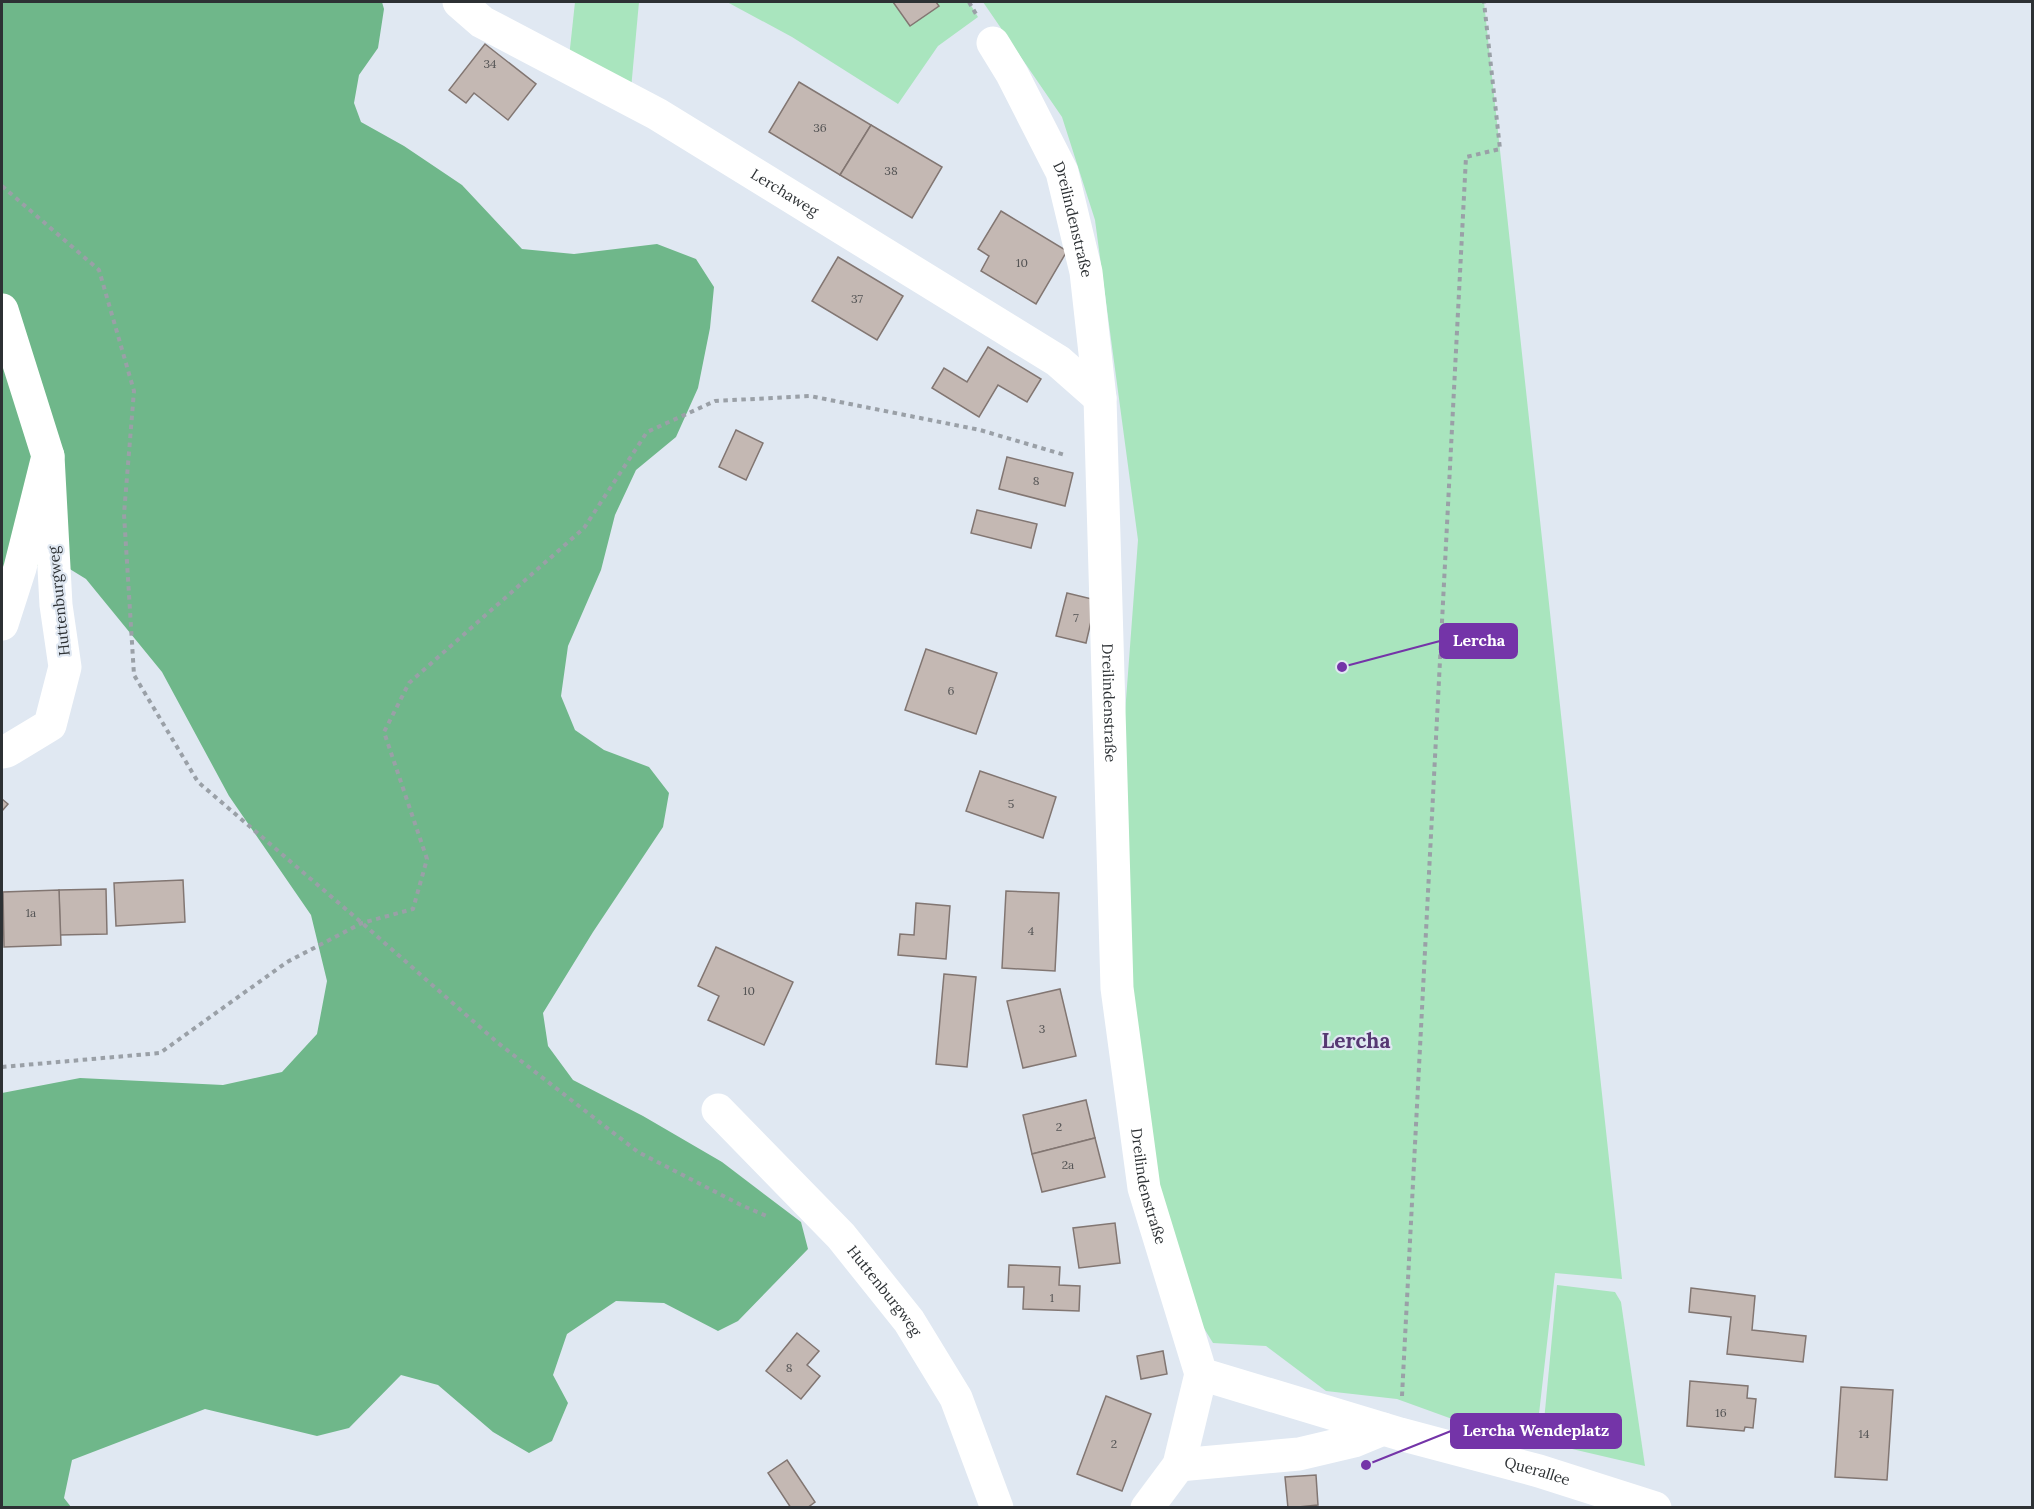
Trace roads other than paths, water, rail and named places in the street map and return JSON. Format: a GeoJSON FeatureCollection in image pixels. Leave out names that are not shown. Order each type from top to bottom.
{"type":"FeatureCollection","features":[{"type":"Feature","properties":{"kind":"street","name":"Lerchaweg"},"geometry":{"type":"LineString","coordinates":[[459,2],[482,22],[657,114],[1058,361],[1100,398]]}},
{"type":"Feature","properties":{"kind":"street","name":"Dreilindenstraße"},"geometry":{"type":"LineString","coordinates":[[993,43],[1012,74],[1062,172],[1086,272],[1100,398],[1103,466],[1117,988],[1144,1188],[1201,1374]]}},
{"type":"Feature","properties":{"kind":"street","name":"Huttenburgweg"},"geometry":{"type":"LineString","coordinates":[[2,310],[48,456],[56,605],[65,667],[50,725],[2,752]]}},
{"type":"Feature","properties":{"kind":"street","name":"Huttenburgweg"},"geometry":{"type":"LineString","coordinates":[[2,624],[20,568],[48,456]]}},
{"type":"Feature","properties":{"kind":"street","name":"Huttenburgweg"},"geometry":{"type":"LineString","coordinates":[[718,1110],[841,1236],[909,1321],[956,1398],[997,1508]]}},
{"type":"Feature","properties":{"kind":"street","name":"Querallee"},"geometry":{"type":"LineString","coordinates":[[1201,1374],[1391,1431],[1539,1471],[1655,1508]]}},
{"type":"Feature","properties":{"kind":"street"},"geometry":{"type":"LineString","coordinates":[[1147,1508],[1179,1465],[1201,1374]]}},
{"type":"Feature","properties":{"kind":"street"},"geometry":{"type":"LineString","coordinates":[[1179,1465],[1299,1454],[1391,1431]]}},
{"type":"Feature","properties":{"kind":"place","name":"Lercha"},"geometry":{"type":"Point","coordinates":[1342,667]}},
{"type":"Feature","properties":{"kind":"place","name":"Lercha Wendeplatz"},"geometry":{"type":"Point","coordinates":[1366,1465]}},
{"type":"Feature","properties":{"kind":"district","name":"Lercha"},"geometry":{"type":"Point","coordinates":[1356,1041]}}]}
